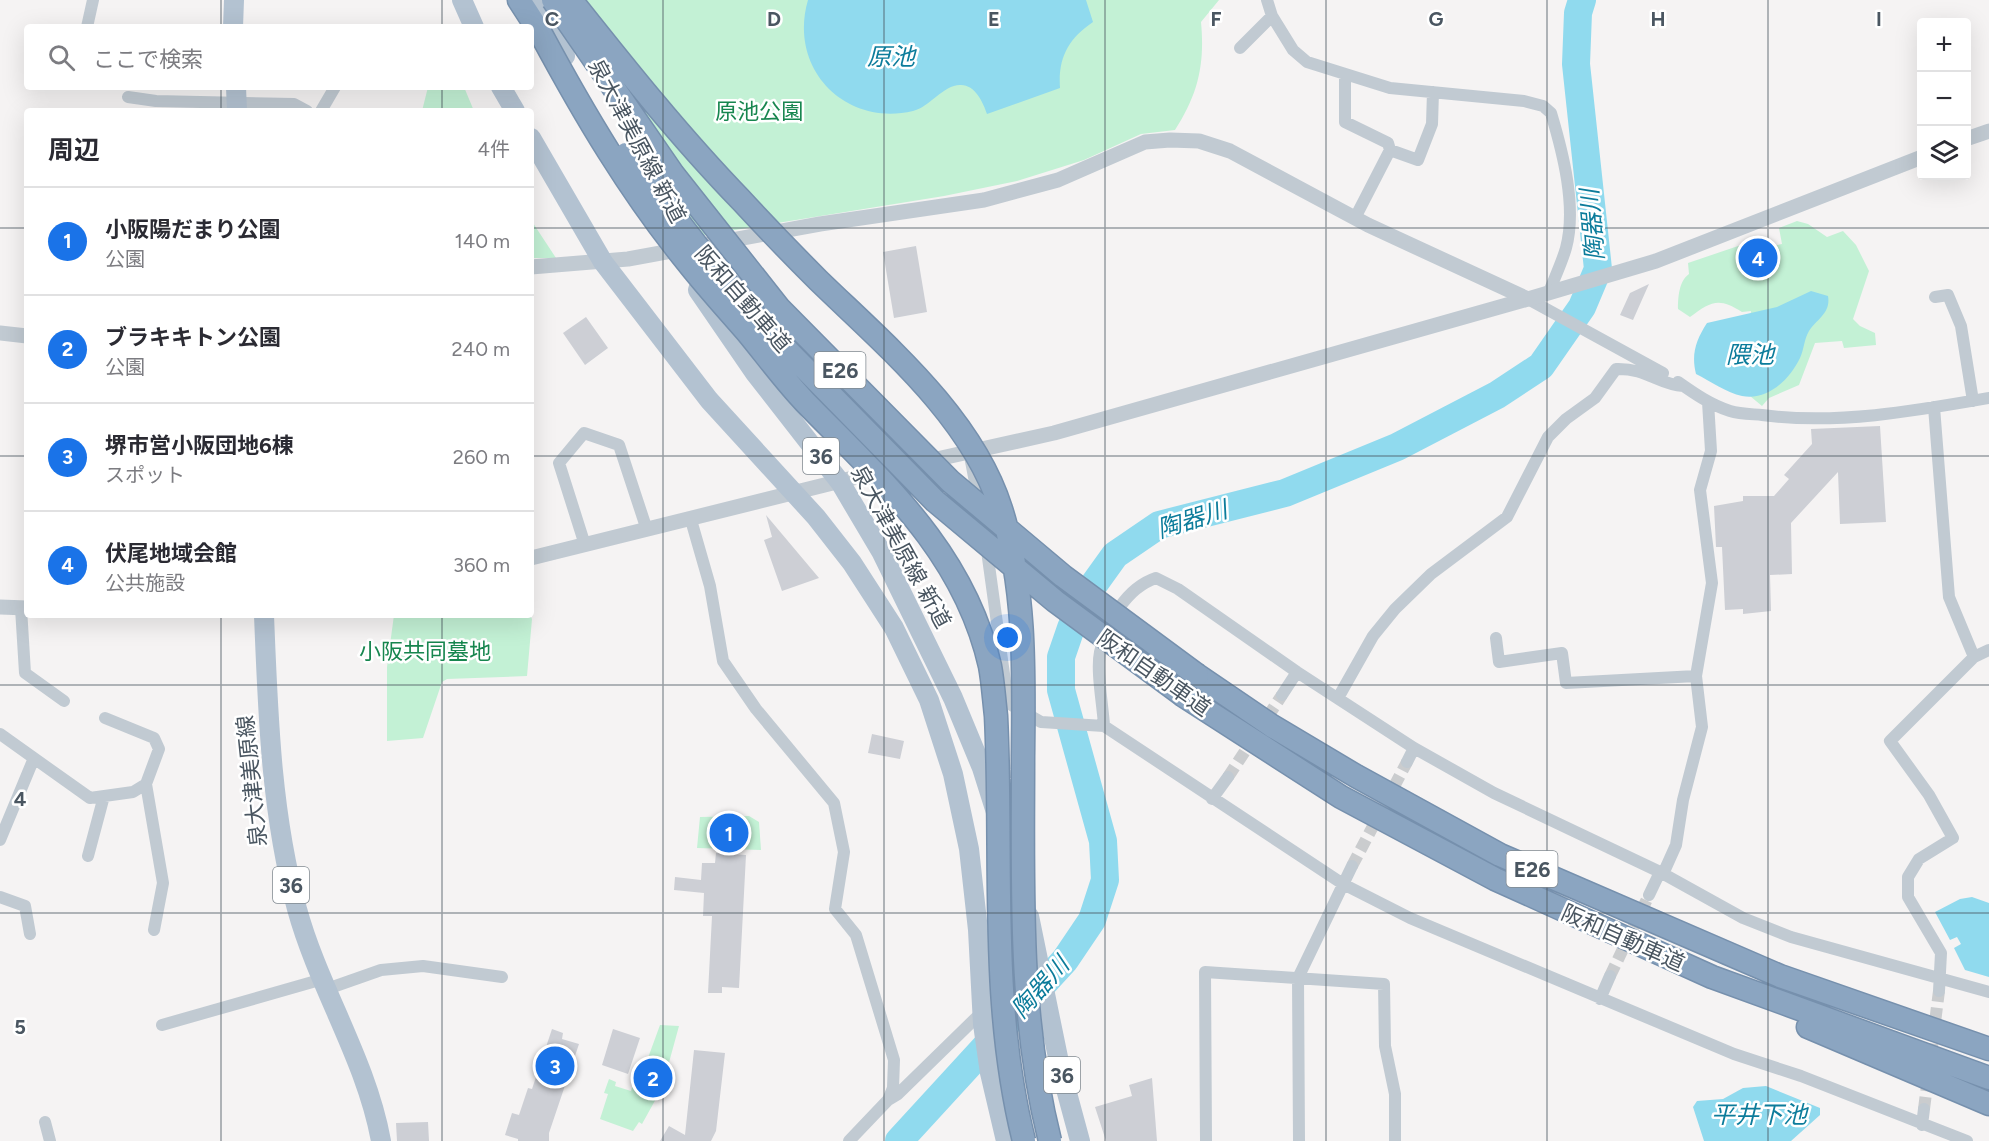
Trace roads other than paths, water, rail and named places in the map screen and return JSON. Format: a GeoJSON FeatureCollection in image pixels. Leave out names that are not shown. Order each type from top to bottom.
{"type":"FeatureCollection","features":[{"type":"Feature","properties":{"kind":"highway","name":"阪和自動車道"},"geometry":{"type":"LineString","coordinates":[[519,0],[534,24]]}},
{"type":"Feature","properties":{"kind":"highway","name":"阪和自動車道"},"geometry":{"type":"LineString","coordinates":[[553,0],[673,174],[779,308],[950,481],[1073,583],[1197,675],[1272,726],[1356,776],[1500,855],[1780,976],[1989,1049]]}},
{"type":"Feature","properties":{"kind":"highway"},"geometry":{"type":"LineString","coordinates":[[571,0],[673,125],[737,197],[911,371],[965,438],[986,474],[1000,506],[1011,545],[1022,634],[1023,907],[1027,1011],[1033,1058],[1050,1141]]}},
{"type":"Feature","properties":{"kind":"highway","name":"阪和自動車道"},"geometry":{"type":"LineString","coordinates":[[534,24],[607,128],[718,273],[773,336],[935,501],[996,554],[1108,642],[1184,696],[1341,797],[1495,879],[1637,946],[1712,977],[1989,1078]]}},
{"type":"Feature","properties":{"kind":"highway"},"geometry":{"type":"LineString","coordinates":[[540,34],[604,146],[653,217],[688,263],[803,400],[898,495],[956,576],[976,621],[990,667],[996,716],[1003,1020],[1010,1072],[1024,1141]]}},
{"type":"Feature","properties":{"kind":"highway"},"geometry":{"type":"LineString","coordinates":[[1712,977],[1756,1004],[1989,1104]]}},
{"type":"Feature","properties":{"kind":"highway"},"geometry":{"type":"LineString","coordinates":[[1892,1014],[1989,1042]]}},
{"type":"Feature","properties":{"kind":"main road"},"geometry":{"type":"LineString","coordinates":[[234,0],[234,24]]}},
{"type":"Feature","properties":{"kind":"main road"},"geometry":{"type":"LineString","coordinates":[[462,0],[473,24]]}},
{"type":"Feature","properties":{"kind":"main road","name":"泉大津美原線 新道"},"geometry":{"type":"LineString","coordinates":[[541,0],[551,29],[654,231],[755,373],[840,482],[882,553],[953,698],[982,768],[1037,945],[1060,1068],[1080,1141]]}},
{"type":"Feature","properties":{"kind":"main road"},"geometry":{"type":"LineString","coordinates":[[503,90],[513,108]]}},
{"type":"Feature","properties":{"kind":"main road","name":"泉大津美原線 新道"},"geometry":{"type":"LineString","coordinates":[[534,143],[603,262],[709,400],[795,494],[852,563],[888,618],[929,700],[953,774],[969,849],[978,930],[983,1018],[990,1073],[1006,1141]]}},
{"type":"Feature","properties":{"kind":"main road","name":"泉大津美原線"},"geometry":{"type":"LineString","coordinates":[[264,618],[270,757],[280,838],[298,912],[360,1068],[381,1141]]}},
{"type":"Feature","properties":{"kind":"street"},"geometry":{"type":"LineString","coordinates":[[88,24],[93,0]]}},
{"type":"Feature","properties":{"kind":"street"},"geometry":{"type":"LineString","coordinates":[[1267,0],[1272,16],[1293,50],[1307,62],[1390,88],[1524,101],[1543,106],[1551,113],[1569,198],[1569,228],[1566,247],[1549,291]]}},
{"type":"Feature","properties":{"kind":"street"},"geometry":{"type":"LineString","coordinates":[[1240,48],[1272,16]]}},
{"type":"Feature","properties":{"kind":"street"},"geometry":{"type":"LineString","coordinates":[[1345,74],[1345,122],[1388,143],[1390,150],[1355,218]]}},
{"type":"Feature","properties":{"kind":"street"},"geometry":{"type":"LineString","coordinates":[[323,108],[333,90]]}},
{"type":"Feature","properties":{"kind":"street"},"geometry":{"type":"LineString","coordinates":[[1390,150],[1418,160],[1432,124],[1433,92]]}},
{"type":"Feature","properties":{"kind":"street"},"geometry":{"type":"LineString","coordinates":[[128,97],[156,101],[294,104],[301,108]]}},
{"type":"Feature","properties":{"kind":"street"},"geometry":{"type":"LineString","coordinates":[[1971,138],[1989,131]]}},
{"type":"Feature","properties":{"kind":"street"},"geometry":{"type":"LineString","coordinates":[[534,267],[603,262],[820,224],[984,200],[1058,180],[1145,142],[1199,141],[1230,151],[1355,218],[1528,298],[1599,340],[1657,369],[1708,402],[1732,412],[1818,420],[1934,407],[1989,398]]}},
{"type":"Feature","properties":{"kind":"street"},"geometry":{"type":"LineString","coordinates":[[534,557],[969,451],[1054,433],[1630,269],[1917,159]]}},
{"type":"Feature","properties":{"kind":"street"},"geometry":{"type":"LineString","coordinates":[[1935,297],[1948,295],[1961,327],[1973,401]]}},
{"type":"Feature","properties":{"kind":"street"},"geometry":{"type":"LineString","coordinates":[[0,333],[24,336]]}},
{"type":"Feature","properties":{"kind":"street"},"geometry":{"type":"LineString","coordinates":[[1338,698],[1372,636],[1431,574],[1507,517],[1548,437],[1566,419],[1595,398],[1616,369],[1634,368],[1672,386],[1683,386]]}},
{"type":"Feature","properties":{"kind":"street"},"geometry":{"type":"LineString","coordinates":[[1649,895],[1676,845],[1683,800],[1702,727],[1696,676],[1712,583],[1700,490],[1711,451],[1708,402]]}},
{"type":"Feature","properties":{"kind":"street"},"geometry":{"type":"LineString","coordinates":[[1934,407],[1949,597],[1974,657]]}},
{"type":"Feature","properties":{"kind":"street"},"geometry":{"type":"LineString","coordinates":[[585,545],[559,463],[584,433],[619,445],[648,530]]}},
{"type":"Feature","properties":{"kind":"street"},"geometry":{"type":"LineString","coordinates":[[969,451],[984,529],[1008,703],[1041,722],[1104,726],[1212,800],[1343,884],[1491,954],[1734,1054],[1801,1076],[1967,1141]]}},
{"type":"Feature","properties":{"kind":"street"},"geometry":{"type":"LineString","coordinates":[[691,520],[710,585],[723,661],[756,709],[834,803],[844,852],[835,909],[856,935],[894,1060],[893,1088],[888,1100]]}},
{"type":"Feature","properties":{"kind":"street"},"geometry":{"type":"LineString","coordinates":[[1104,726],[1100,654],[1119,607],[1142,583],[1156,578],[1178,589],[1297,672],[1414,748],[1494,793],[1662,873],[1743,918],[1791,937],[1989,992]]}},
{"type":"Feature","properties":{"kind":"street"},"geometry":{"type":"LineString","coordinates":[[0,607],[24,608]]}},
{"type":"Feature","properties":{"kind":"street"},"geometry":{"type":"LineString","coordinates":[[24,618],[25,673],[64,701]]}},
{"type":"Feature","properties":{"kind":"street"},"geometry":{"type":"LineString","coordinates":[[1496,638],[1499,662],[1562,653],[1566,683],[1696,676]]}},
{"type":"Feature","properties":{"kind":"street"},"geometry":{"type":"LineString","coordinates":[[1939,991],[1941,952],[1908,897],[1908,877],[1919,860],[1953,838],[1929,795],[1890,741],[1974,657],[1989,650]]}},
{"type":"Feature","properties":{"kind":"street"},"geometry":{"type":"LineString","coordinates":[[1282,695],[1297,672]]}},
{"type":"Feature","properties":{"kind":"street"},"geometry":{"type":"LineString","coordinates":[[105,718],[154,738],[159,749],[146,784],[163,883],[154,930]]}},
{"type":"Feature","properties":{"kind":"street"},"geometry":{"type":"LineString","coordinates":[[0,734],[90,798],[133,792],[146,784]]}},
{"type":"Feature","properties":{"kind":"street"},"geometry":{"type":"LineString","coordinates":[[1407,762],[1414,748]]}},
{"type":"Feature","properties":{"kind":"street"},"geometry":{"type":"LineString","coordinates":[[0,840],[34,758]]}},
{"type":"Feature","properties":{"kind":"street"},"geometry":{"type":"LineString","coordinates":[[1212,800],[1228,777]]}},
{"type":"Feature","properties":{"kind":"street"},"geometry":{"type":"LineString","coordinates":[[88,856],[104,796]]}},
{"type":"Feature","properties":{"kind":"street"},"geometry":{"type":"LineString","coordinates":[[1299,1141],[1298,978],[1352,866]]}},
{"type":"Feature","properties":{"kind":"street"},"geometry":{"type":"LineString","coordinates":[[0,897],[25,906],[30,934]]}},
{"type":"Feature","properties":{"kind":"street"},"geometry":{"type":"LineString","coordinates":[[162,1025],[381,970],[423,966],[502,977]]}},
{"type":"Feature","properties":{"kind":"street"},"geometry":{"type":"LineString","coordinates":[[1206,1141],[1205,972],[1384,984],[1385,1046],[1395,1095],[1395,1141]]}},
{"type":"Feature","properties":{"kind":"street"},"geometry":{"type":"LineString","coordinates":[[1600,999],[1610,976]]}},
{"type":"Feature","properties":{"kind":"street"},"geometry":{"type":"LineString","coordinates":[[849,1141],[888,1100],[898,1094],[983,1018]]}},
{"type":"Feature","properties":{"kind":"street"},"geometry":{"type":"LineString","coordinates":[[1922,1125],[1924,1109]]}},
{"type":"Feature","properties":{"kind":"street"},"geometry":{"type":"LineString","coordinates":[[45,1122],[50,1141]]}},
{"type":"Feature","properties":{"kind":"water","name":"原池"},"geometry":{"type":"Polygon","coordinates":[[[808,0],[1086,0],[1093,22],[1077,35],[1066,50],[1061,67],[1060,88],[987,114],[974,91],[961,85],[949,88],[919,109],[888,114],[865,110],[844,101],[827,87],[814,69],[806,48],[804,25],[808,0]]]}},
{"type":"Feature","properties":{"kind":"water","name":"隈池"},"geometry":{"type":"Polygon","coordinates":[[[1811,291],[1828,296],[1827,307],[1809,331],[1796,366],[1777,387],[1761,395],[1742,396],[1725,390],[1696,374],[1694,360],[1696,347],[1707,323],[1777,307],[1811,291]]]}},
{"type":"Feature","properties":{"kind":"water"},"geometry":{"type":"Polygon","coordinates":[[[1972,897],[1989,903],[1989,977],[1965,970],[1954,948],[1961,944],[1957,937],[1950,940],[1935,912],[1960,899],[1972,897]]]}},
{"type":"Feature","properties":{"kind":"water","name":"平井下池"},"geometry":{"type":"Polygon","coordinates":[[[1766,1086],[1820,1108],[1820,1115],[1791,1141],[1704,1141],[1693,1107],[1697,1101],[1723,1099],[1743,1088],[1766,1086]]]}},
{"type":"Feature","properties":{"kind":"waterway","name":"陶器川"},"geometry":{"type":"LineString","coordinates":[[899,1141],[1065,960],[1092,920],[1105,880],[1103,841],[1061,690],[1061,657],[1071,628],[1092,587],[1115,555],[1159,525],[1285,493],[1397,447],[1497,395],[1541,366],[1582,307],[1598,269],[1576,64],[1578,13],[1582,0]]}},
{"type":"Feature","properties":{"kind":"tunnel"},"geometry":{"type":"LineString","coordinates":[[1228,777],[1282,695]]}},
{"type":"Feature","properties":{"kind":"tunnel"},"geometry":{"type":"LineString","coordinates":[[1352,866],[1407,762]]}},
{"type":"Feature","properties":{"kind":"tunnel"},"geometry":{"type":"LineString","coordinates":[[1610,976],[1649,895]]}},
{"type":"Feature","properties":{"kind":"tunnel"},"geometry":{"type":"LineString","coordinates":[[1924,1109],[1939,991]]}},
{"type":"Feature","properties":{"kind":"place","name":"伏尾地域会館"},"geometry":{"type":"Point","coordinates":[1758,258]}},
{"type":"Feature","properties":{"kind":"place","name":"小阪陽だまり公園"},"geometry":{"type":"Point","coordinates":[729,833]}},
{"type":"Feature","properties":{"kind":"place","name":"堺市営小阪団地6棟"},"geometry":{"type":"Point","coordinates":[555,1066]}},
{"type":"Feature","properties":{"kind":"place","name":"ブラキキトン公園"},"geometry":{"type":"Point","coordinates":[653,1078]}},
{"type":"Feature","properties":{"kind":"park label","name":"原池公園"},"geometry":{"type":"Point","coordinates":[759,111]}},
{"type":"Feature","properties":{"kind":"park label","name":"小阪共同墓地"},"geometry":{"type":"Point","coordinates":[425,651]}}]}
